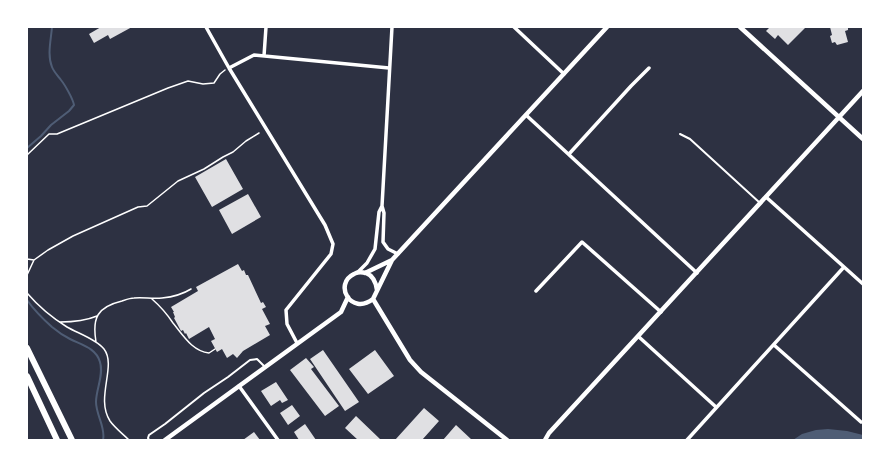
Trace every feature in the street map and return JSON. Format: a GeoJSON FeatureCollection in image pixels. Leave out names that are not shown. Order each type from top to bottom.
{"type":"FeatureCollection","features":[{"type":"Feature","properties":{"kind":"main road"},"geometry":{"type":"LineString","coordinates":[[27,348],[72,440]]}},
{"type":"Feature","properties":{"kind":"main road"},"geometry":{"type":"LineString","coordinates":[[27,376],[57,440]]}},
{"type":"Feature","properties":{"kind":"street"},"geometry":{"type":"LineString","coordinates":[[206,27],[229,68],[325,225],[333,244],[331,254],[286,310],[287,324],[297,343]]}},
{"type":"Feature","properties":{"kind":"street"},"geometry":{"type":"LineString","coordinates":[[264,56],[266,27]]}},
{"type":"Feature","properties":{"kind":"street"},"geometry":{"type":"LineString","coordinates":[[392,27],[382,206],[384,213],[383,242],[388,249],[398,254]]}},
{"type":"Feature","properties":{"kind":"street"},"geometry":{"type":"LineString","coordinates":[[514,27],[564,74]]}},
{"type":"Feature","properties":{"kind":"street"},"geometry":{"type":"LineString","coordinates":[[382,206],[379,212],[375,249],[367,263],[357,273],[352,275],[347,280],[345,285],[345,292],[348,298],[357,304],[363,304],[373,299],[392,260],[607,27]]}},
{"type":"Feature","properties":{"kind":"street"},"geometry":{"type":"LineString","coordinates":[[740,27],[863,139]]}},
{"type":"Feature","properties":{"kind":"street"},"geometry":{"type":"LineString","coordinates":[[229,68],[254,55],[389,68]]}},
{"type":"Feature","properties":{"kind":"street"},"geometry":{"type":"LineString","coordinates":[[569,154],[649,68]]}},
{"type":"Feature","properties":{"kind":"street"},"geometry":{"type":"LineString","coordinates":[[545,440],[549,433],[639,337],[863,91]]}},
{"type":"Feature","properties":{"kind":"street"},"geometry":{"type":"LineString","coordinates":[[526,115],[697,273]]}},
{"type":"Feature","properties":{"kind":"street"},"geometry":{"type":"LineString","coordinates":[[766,197],[863,284]]}},
{"type":"Feature","properties":{"kind":"street"},"geometry":{"type":"LineString","coordinates":[[536,291],[582,242],[661,312]]}},
{"type":"Feature","properties":{"kind":"street"},"geometry":{"type":"LineString","coordinates":[[365,273],[392,260]]}},
{"type":"Feature","properties":{"kind":"street"},"geometry":{"type":"LineString","coordinates":[[687,440],[844,267]]}},
{"type":"Feature","properties":{"kind":"street"},"geometry":{"type":"LineString","coordinates":[[357,273],[365,273],[370,275],[374,279],[377,290]]}},
{"type":"Feature","properties":{"kind":"street"},"geometry":{"type":"LineString","coordinates":[[165,440],[340,312],[348,298]]}},
{"type":"Feature","properties":{"kind":"street"},"geometry":{"type":"LineString","coordinates":[[373,299],[410,360],[421,372],[508,440]]}},
{"type":"Feature","properties":{"kind":"street"},"geometry":{"type":"LineString","coordinates":[[639,337],[716,407]]}},
{"type":"Feature","properties":{"kind":"street"},"geometry":{"type":"LineString","coordinates":[[774,345],[861,422]]}},
{"type":"Feature","properties":{"kind":"street"},"geometry":{"type":"LineString","coordinates":[[239,386],[278,440]]}},
{"type":"Feature","properties":{"kind":"lane"},"geometry":{"type":"LineString","coordinates":[[680,134],[690,139],[760,203]]}},
{"type":"Feature","properties":{"kind":"lane"},"geometry":{"type":"LineString","coordinates":[[149,440],[148,438],[150,435],[250,360],[257,359],[265,367]]}},
{"type":"Feature","properties":{"kind":"path"},"geometry":{"type":"LineString","coordinates":[[27,155],[49,134],[57,134],[168,88],[188,82],[203,84],[214,83],[220,74],[229,68]]}},
{"type":"Feature","properties":{"kind":"path"},"geometry":{"type":"LineString","coordinates":[[27,275],[34,260],[48,250],[73,236],[138,207],[147,206],[178,180],[204,169],[233,152],[258,133]]}},
{"type":"Feature","properties":{"kind":"path"},"geometry":{"type":"LineString","coordinates":[[27,259],[34,260]]}},
{"type":"Feature","properties":{"kind":"path"},"geometry":{"type":"LineString","coordinates":[[96,342],[95,324],[100,310],[115,302],[133,298],[162,298],[191,289]]}},
{"type":"Feature","properties":{"kind":"path"},"geometry":{"type":"LineString","coordinates":[[27,293],[42,309],[60,322],[104,348],[108,357],[104,402],[106,413],[112,424],[129,440]]}},
{"type":"Feature","properties":{"kind":"path"},"geometry":{"type":"LineString","coordinates":[[152,299],[161,307],[189,343],[204,353],[209,353],[215,349]]}},
{"type":"Feature","properties":{"kind":"path"},"geometry":{"type":"LineString","coordinates":[[60,322],[79,322],[97,316]]}},
{"type":"Feature","properties":{"kind":"water"},"geometry":{"type":"Polygon","coordinates":[[[828,429],[847,431],[863,435],[863,440],[793,440],[802,434],[816,430],[828,429]]]}},
{"type":"Feature","properties":{"kind":"building"},"geometry":{"type":"Polygon","coordinates":[[[101,27],[132,27],[110,39],[108,35],[94,43],[89,34],[101,27]]]}},
{"type":"Feature","properties":{"kind":"building"},"geometry":{"type":"Polygon","coordinates":[[[770,27],[805,28],[788,45],[778,35],[775,39],[766,31],[770,27]]]}},
{"type":"Feature","properties":{"kind":"building"},"geometry":{"type":"Polygon","coordinates":[[[830,27],[848,27],[848,30],[845,31],[848,42],[837,45],[835,42],[832,43],[830,27]]]}},
{"type":"Feature","properties":{"kind":"building"},"geometry":{"type":"Polygon","coordinates":[[[226,159],[243,189],[212,207],[195,177],[226,159]]]}},
{"type":"Feature","properties":{"kind":"building"},"geometry":{"type":"Polygon","coordinates":[[[248,194],[261,217],[232,234],[219,210],[248,194]]]}},
{"type":"Feature","properties":{"kind":"building"},"geometry":{"type":"Polygon","coordinates":[[[238,264],[242,271],[244,270],[246,275],[248,275],[261,303],[263,302],[266,307],[262,309],[270,324],[265,326],[270,335],[243,351],[237,358],[233,354],[227,358],[222,349],[217,352],[211,341],[215,339],[209,327],[189,339],[183,330],[181,331],[174,318],[174,312],[171,307],[198,291],[196,287],[238,264]]]}},
{"type":"Feature","properties":{"kind":"building"},"geometry":{"type":"Polygon","coordinates":[[[323,350],[359,402],[345,411],[310,359],[323,350]]]}},
{"type":"Feature","properties":{"kind":"building"},"geometry":{"type":"Polygon","coordinates":[[[375,350],[394,376],[368,394],[349,369],[375,350]]]}},
{"type":"Feature","properties":{"kind":"building"},"geometry":{"type":"Polygon","coordinates":[[[306,358],[314,367],[311,369],[339,406],[325,416],[290,370],[306,358]]]}},
{"type":"Feature","properties":{"kind":"building"},"geometry":{"type":"Polygon","coordinates":[[[276,382],[288,400],[282,403],[280,400],[271,406],[261,391],[276,382]]]}},
{"type":"Feature","properties":{"kind":"building"},"geometry":{"type":"Polygon","coordinates":[[[292,405],[300,416],[288,425],[280,413],[292,405]]]}},
{"type":"Feature","properties":{"kind":"building"},"geometry":{"type":"Polygon","coordinates":[[[424,408],[439,421],[422,440],[395,440],[424,408]]]}},
{"type":"Feature","properties":{"kind":"building"},"geometry":{"type":"Polygon","coordinates":[[[356,416],[380,439],[379,440],[358,440],[345,428],[356,416]]]}},
{"type":"Feature","properties":{"kind":"building"},"geometry":{"type":"Polygon","coordinates":[[[305,424],[316,440],[299,440],[294,432],[305,424]]]}},
{"type":"Feature","properties":{"kind":"building"},"geometry":{"type":"Polygon","coordinates":[[[456,425],[472,440],[443,440],[456,425]]]}},
{"type":"Feature","properties":{"kind":"building"},"geometry":{"type":"Polygon","coordinates":[[[254,432],[260,440],[243,440],[254,432]]]}},
{"type":"Feature","properties":{"kind":"waterway"},"geometry":{"type":"LineString","coordinates":[[27,148],[74,105],[69,92],[52,67],[50,58],[52,27]]}},
{"type":"Feature","properties":{"kind":"waterway"},"geometry":{"type":"LineString","coordinates":[[27,300],[54,329],[92,350],[98,357],[101,372],[96,397],[96,407],[104,435],[103,440]]}}]}
